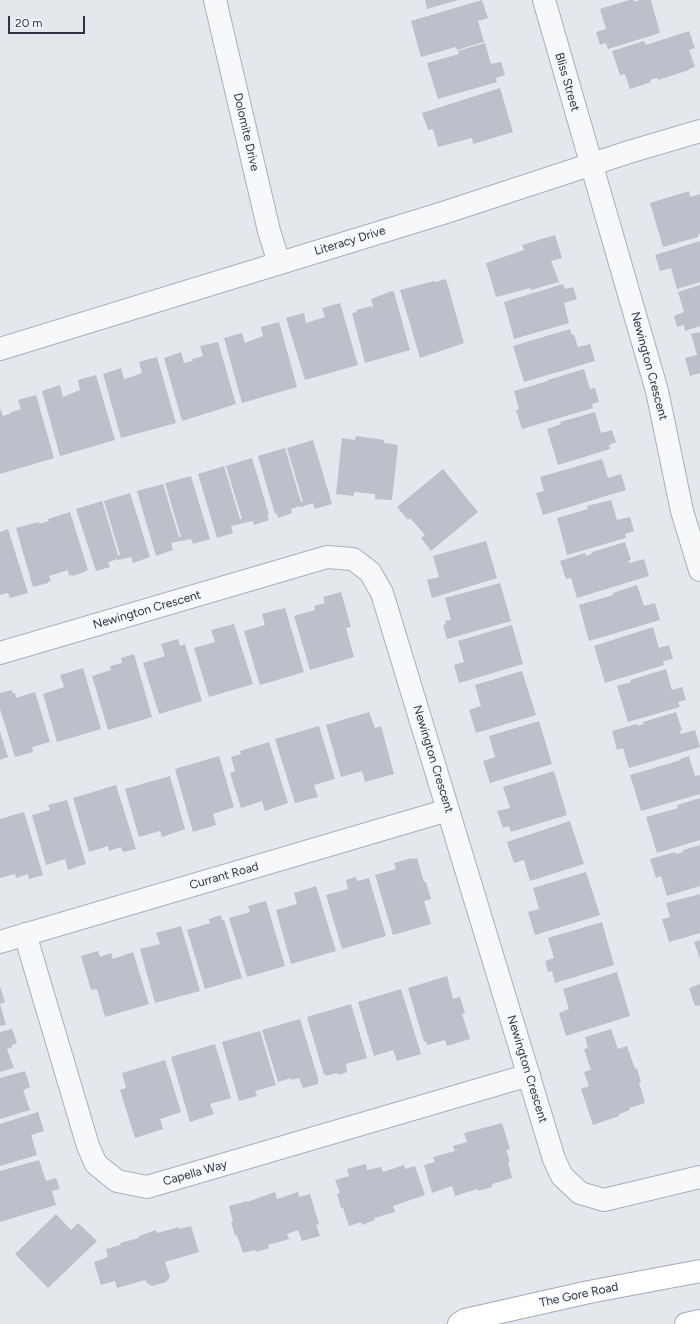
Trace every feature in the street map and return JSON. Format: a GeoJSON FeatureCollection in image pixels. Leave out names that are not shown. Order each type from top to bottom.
{"type":"FeatureCollection","features":[{"type":"Feature","properties":{"kind":"main road","name":"The Gore Road"},"geometry":{"type":"LineString","coordinates":[[459,1324],[465,1320],[589,1292],[700,1271]]}},
{"type":"Feature","properties":{"kind":"main road"},"geometry":{"type":"LineString","coordinates":[[686,1324],[700,1321]]}},
{"type":"Feature","properties":{"kind":"street","name":"Dolomite Drive"},"geometry":{"type":"LineString","coordinates":[[215,0],[269,232],[279,263]]}},
{"type":"Feature","properties":{"kind":"street","name":"Bliss Street"},"geometry":{"type":"LineString","coordinates":[[544,0],[591,164]]}},
{"type":"Feature","properties":{"kind":"street","name":"Literacy Drive"},"geometry":{"type":"LineString","coordinates":[[0,349],[443,213],[591,164],[700,131]]}},
{"type":"Feature","properties":{"kind":"street","name":"Newington Crescent"},"geometry":{"type":"LineString","coordinates":[[591,164],[657,391],[682,511],[700,570]]}},
{"type":"Feature","properties":{"kind":"street","name":"Newington Crescent"},"geometry":{"type":"LineString","coordinates":[[0,653],[327,557],[353,559],[370,572],[382,593],[528,1075],[554,1159],[562,1176],[580,1193],[604,1200],[700,1177]]}},
{"type":"Feature","properties":{"kind":"street","name":"Currant Road"},"geometry":{"type":"LineString","coordinates":[[0,942],[448,810]]}},
{"type":"Feature","properties":{"kind":"street","name":"Capella Way"},"geometry":{"type":"LineString","coordinates":[[25,934],[88,1146],[96,1164],[117,1181],[147,1187],[528,1075]]}},
{"type":"Feature","properties":{"kind":"building"},"geometry":{"type":"Polygon","coordinates":[[[425,0],[458,0],[427,9],[425,0]]]}},
{"type":"Feature","properties":{"kind":"building"},"geometry":{"type":"Polygon","coordinates":[[[482,0],[488,18],[478,21],[484,42],[457,50],[456,47],[421,57],[411,21],[482,0]]]}},
{"type":"Feature","properties":{"kind":"building"},"geometry":{"type":"Polygon","coordinates":[[[629,0],[634,0],[634,2],[640,0],[651,0],[660,33],[608,49],[606,43],[600,45],[596,32],[606,29],[600,9],[629,0]]]}},
{"type":"Feature","properties":{"kind":"building"},"geometry":{"type":"Polygon","coordinates":[[[689,31],[695,48],[689,50],[695,67],[658,80],[657,78],[650,80],[651,82],[630,89],[625,74],[620,75],[612,51],[644,41],[646,45],[689,31]]]}},
{"type":"Feature","properties":{"kind":"building"},"geometry":{"type":"Polygon","coordinates":[[[485,43],[491,64],[501,62],[505,75],[496,78],[497,82],[438,99],[427,63],[459,54],[458,51],[485,43]]]}},
{"type":"Feature","properties":{"kind":"building"},"geometry":{"type":"Polygon","coordinates":[[[500,88],[513,132],[473,144],[472,138],[438,147],[433,129],[428,130],[422,113],[500,88]]]}},
{"type":"Feature","properties":{"kind":"building"},"geometry":{"type":"Polygon","coordinates":[[[689,191],[690,197],[700,194],[700,234],[698,237],[663,247],[650,203],[689,191]]]}},
{"type":"Feature","properties":{"kind":"building"},"geometry":{"type":"Polygon","coordinates":[[[555,235],[562,258],[551,261],[559,282],[531,290],[530,288],[496,297],[486,263],[524,250],[522,245],[555,235]]]}},
{"type":"Feature","properties":{"kind":"building"},"geometry":{"type":"Polygon","coordinates":[[[700,241],[700,282],[677,289],[671,268],[660,271],[655,255],[700,241]]]}},
{"type":"Feature","properties":{"kind":"building"},"geometry":{"type":"Polygon","coordinates":[[[446,279],[464,343],[420,358],[400,290],[446,279]]]}},
{"type":"Feature","properties":{"kind":"building"},"geometry":{"type":"Polygon","coordinates":[[[563,284],[565,289],[573,287],[577,299],[564,303],[569,323],[514,339],[504,302],[563,284]]]}},
{"type":"Feature","properties":{"kind":"building"},"geometry":{"type":"Polygon","coordinates":[[[700,285],[700,326],[685,331],[684,325],[677,327],[674,316],[684,312],[678,292],[700,285]]]}},
{"type":"Feature","properties":{"kind":"building"},"geometry":{"type":"Polygon","coordinates":[[[392,291],[394,292],[410,350],[365,363],[352,313],[357,312],[356,310],[371,306],[371,308],[373,307],[371,299],[392,291]]]}},
{"type":"Feature","properties":{"kind":"building"},"geometry":{"type":"Polygon","coordinates":[[[340,303],[358,365],[305,380],[286,318],[304,313],[306,323],[325,317],[322,308],[340,303]]]}},
{"type":"Feature","properties":{"kind":"building"},"geometry":{"type":"Polygon","coordinates":[[[279,322],[297,387],[242,403],[224,338],[242,333],[245,343],[263,336],[261,327],[279,322]]]}},
{"type":"Feature","properties":{"kind":"building"},"geometry":{"type":"Polygon","coordinates":[[[570,329],[572,335],[574,335],[578,347],[590,344],[595,361],[524,382],[513,346],[570,329]]]}},
{"type":"Feature","properties":{"kind":"building"},"geometry":{"type":"Polygon","coordinates":[[[700,332],[700,373],[690,376],[685,358],[697,355],[691,334],[700,332]]]}},
{"type":"Feature","properties":{"kind":"building"},"geometry":{"type":"Polygon","coordinates":[[[218,342],[236,404],[182,421],[164,358],[181,352],[184,363],[193,361],[192,359],[203,356],[200,346],[218,342]]]}},
{"type":"Feature","properties":{"kind":"building"},"geometry":{"type":"Polygon","coordinates":[[[157,357],[176,423],[121,438],[103,374],[121,368],[124,379],[131,377],[142,373],[139,362],[157,357]]]}},
{"type":"Feature","properties":{"kind":"building"},"geometry":{"type":"Polygon","coordinates":[[[584,369],[590,389],[595,388],[599,402],[592,404],[593,408],[522,429],[516,410],[519,409],[514,391],[584,369]]]}},
{"type":"Feature","properties":{"kind":"building"},"geometry":{"type":"Polygon","coordinates":[[[96,375],[115,440],[60,456],[42,391],[60,385],[63,397],[80,390],[78,380],[96,375]]]}},
{"type":"Feature","properties":{"kind":"building"},"geometry":{"type":"Polygon","coordinates":[[[36,395],[54,458],[0,474],[0,408],[3,416],[10,414],[9,413],[21,409],[18,400],[36,395]]]}},
{"type":"Feature","properties":{"kind":"building"},"geometry":{"type":"Polygon","coordinates":[[[595,412],[601,433],[612,430],[616,442],[609,445],[610,449],[558,465],[547,429],[561,424],[560,422],[595,412]]]}},
{"type":"Feature","properties":{"kind":"building"},"geometry":{"type":"Polygon","coordinates":[[[356,436],[384,440],[384,443],[398,445],[392,500],[375,499],[375,494],[354,492],[354,496],[336,494],[342,438],[355,440],[356,436]]]}},
{"type":"Feature","properties":{"kind":"building"},"geometry":{"type":"Polygon","coordinates":[[[313,440],[332,504],[315,509],[313,503],[300,506],[291,509],[292,513],[278,518],[277,513],[275,514],[258,456],[285,448],[301,502],[303,502],[287,448],[313,440]]]}},
{"type":"Feature","properties":{"kind":"building"},"geometry":{"type":"Polygon","coordinates":[[[252,458],[269,515],[267,515],[269,520],[254,525],[253,521],[231,526],[233,533],[217,538],[198,474],[224,466],[240,519],[242,519],[226,466],[252,458]]]}},
{"type":"Feature","properties":{"kind":"building"},"geometry":{"type":"Polygon","coordinates":[[[602,459],[608,478],[621,474],[626,490],[543,515],[536,493],[544,491],[540,477],[602,459]]]}},
{"type":"Feature","properties":{"kind":"building"},"geometry":{"type":"Polygon","coordinates":[[[443,469],[478,512],[431,551],[421,538],[425,535],[410,518],[408,520],[397,507],[443,469]]]}},
{"type":"Feature","properties":{"kind":"building"},"geometry":{"type":"Polygon","coordinates":[[[191,476],[210,539],[193,544],[191,539],[171,543],[173,550],[156,556],[137,491],[163,484],[179,537],[181,537],[165,483],[191,476]]]}},
{"type":"Feature","properties":{"kind":"building"},"geometry":{"type":"Polygon","coordinates":[[[130,493],[150,557],[133,563],[131,557],[118,559],[108,562],[110,567],[96,571],[76,509],[102,501],[118,555],[120,555],[104,501],[130,493]]]}},
{"type":"Feature","properties":{"kind":"building"},"geometry":{"type":"Polygon","coordinates":[[[611,500],[617,520],[630,517],[634,531],[625,534],[626,538],[567,555],[557,518],[588,509],[587,506],[611,500]]]}},
{"type":"Feature","properties":{"kind":"building"},"geometry":{"type":"Polygon","coordinates":[[[70,512],[88,570],[69,576],[68,570],[49,576],[51,581],[48,583],[33,587],[16,528],[39,522],[39,524],[49,521],[48,519],[70,512]]]}},
{"type":"Feature","properties":{"kind":"building"},"geometry":{"type":"Polygon","coordinates":[[[8,529],[28,593],[10,598],[8,593],[0,595],[0,532],[8,529]]]}},
{"type":"Feature","properties":{"kind":"building"},"geometry":{"type":"Polygon","coordinates":[[[486,541],[497,578],[432,598],[427,580],[439,577],[433,556],[486,541]]]}},
{"type":"Feature","properties":{"kind":"building"},"geometry":{"type":"Polygon","coordinates":[[[625,542],[631,560],[628,561],[629,563],[644,559],[649,576],[577,598],[571,578],[566,579],[560,561],[585,553],[586,556],[593,553],[592,552],[625,542]]]}},
{"type":"Feature","properties":{"kind":"building"},"geometry":{"type":"Polygon","coordinates":[[[500,583],[511,621],[447,639],[443,625],[446,624],[445,621],[451,620],[445,598],[500,583]]]}},
{"type":"Feature","properties":{"kind":"building"},"geometry":{"type":"Polygon","coordinates":[[[637,585],[644,606],[655,603],[660,620],[589,641],[579,605],[613,595],[613,593],[637,585]]]}},
{"type":"Feature","properties":{"kind":"building"},"geometry":{"type":"Polygon","coordinates":[[[341,592],[351,627],[346,628],[354,657],[310,670],[294,616],[315,610],[314,606],[325,603],[323,597],[341,592]]]}},
{"type":"Feature","properties":{"kind":"building"},"geometry":{"type":"Polygon","coordinates":[[[285,608],[304,672],[260,685],[244,631],[265,625],[262,614],[285,608]]]}},
{"type":"Feature","properties":{"kind":"building"},"geometry":{"type":"Polygon","coordinates":[[[234,624],[253,684],[209,697],[194,648],[215,642],[211,630],[234,624]]]}},
{"type":"Feature","properties":{"kind":"building"},"geometry":{"type":"Polygon","coordinates":[[[512,625],[523,664],[459,683],[454,665],[464,662],[458,641],[512,625]]]}},
{"type":"Feature","properties":{"kind":"building"},"geometry":{"type":"Polygon","coordinates":[[[653,627],[659,648],[669,645],[673,659],[663,661],[664,665],[605,683],[594,646],[653,627]]]}},
{"type":"Feature","properties":{"kind":"building"},"geometry":{"type":"Polygon","coordinates":[[[178,639],[180,646],[185,644],[202,701],[159,714],[143,663],[165,656],[161,644],[178,639]]]}},
{"type":"Feature","properties":{"kind":"building"},"geometry":{"type":"Polygon","coordinates":[[[134,654],[152,717],[108,730],[92,676],[111,670],[110,666],[122,663],[121,658],[134,654]]]}},
{"type":"Feature","properties":{"kind":"building"},"geometry":{"type":"Polygon","coordinates":[[[83,668],[101,729],[57,742],[43,694],[64,687],[60,675],[83,668]]]}},
{"type":"Feature","properties":{"kind":"building"},"geometry":{"type":"Polygon","coordinates":[[[666,669],[672,690],[682,687],[686,700],[678,702],[680,707],[628,722],[617,686],[631,682],[630,680],[666,669]]]}},
{"type":"Feature","properties":{"kind":"building"},"geometry":{"type":"Polygon","coordinates":[[[522,671],[536,715],[476,733],[469,710],[481,706],[475,685],[522,671]]]}},
{"type":"Feature","properties":{"kind":"building"},"geometry":{"type":"Polygon","coordinates":[[[12,690],[13,694],[15,693],[16,698],[35,692],[50,742],[32,747],[33,752],[15,757],[0,709],[0,693],[12,690]]]}},
{"type":"Feature","properties":{"kind":"building"},"geometry":{"type":"Polygon","coordinates":[[[369,712],[375,728],[381,726],[394,774],[365,782],[362,771],[341,777],[326,725],[369,712]]]}},
{"type":"Feature","properties":{"kind":"building"},"geometry":{"type":"Polygon","coordinates":[[[676,712],[682,730],[680,731],[681,734],[695,730],[700,747],[629,768],[623,748],[617,750],[612,731],[637,724],[638,726],[644,724],[643,722],[676,712]]]}},
{"type":"Feature","properties":{"kind":"building"},"geometry":{"type":"Polygon","coordinates":[[[539,721],[552,764],[490,783],[483,761],[495,757],[489,736],[539,721]]]}},
{"type":"Feature","properties":{"kind":"building"},"geometry":{"type":"Polygon","coordinates":[[[319,726],[335,779],[314,785],[318,797],[295,803],[275,739],[319,726]]]}},
{"type":"Feature","properties":{"kind":"building"},"geometry":{"type":"Polygon","coordinates":[[[0,732],[8,757],[0,760],[0,732]]]}},
{"type":"Feature","properties":{"kind":"building"},"geometry":{"type":"Polygon","coordinates":[[[269,742],[288,803],[265,811],[262,801],[241,808],[230,773],[235,771],[231,757],[241,754],[240,751],[269,742]]]}},
{"type":"Feature","properties":{"kind":"building"},"geometry":{"type":"Polygon","coordinates":[[[219,756],[234,807],[213,814],[216,825],[193,832],[175,769],[219,756]]]}},
{"type":"Feature","properties":{"kind":"building"},"geometry":{"type":"Polygon","coordinates":[[[689,756],[695,776],[700,775],[700,794],[641,811],[630,775],[681,760],[680,759],[689,756]]]}},
{"type":"Feature","properties":{"kind":"building"},"geometry":{"type":"Polygon","coordinates":[[[554,771],[567,815],[511,832],[509,826],[503,828],[497,811],[510,808],[503,787],[554,771]]]}},
{"type":"Feature","properties":{"kind":"building"},"geometry":{"type":"Polygon","coordinates":[[[170,776],[185,829],[162,837],[160,831],[139,837],[125,789],[170,776]]]}},
{"type":"Feature","properties":{"kind":"building"},"geometry":{"type":"Polygon","coordinates":[[[116,785],[136,849],[123,852],[121,847],[109,851],[108,846],[89,852],[73,798],[116,785]]]}},
{"type":"Feature","properties":{"kind":"building"},"geometry":{"type":"Polygon","coordinates":[[[700,798],[700,840],[657,853],[646,817],[678,808],[677,805],[700,798]]]}},
{"type":"Feature","properties":{"kind":"building"},"geometry":{"type":"Polygon","coordinates":[[[67,800],[86,864],[68,870],[65,859],[46,865],[32,815],[50,810],[48,805],[67,800]]]}},
{"type":"Feature","properties":{"kind":"building"},"geometry":{"type":"Polygon","coordinates":[[[24,812],[43,875],[29,879],[28,874],[16,878],[15,874],[0,878],[0,819],[24,812]]]}},
{"type":"Feature","properties":{"kind":"building"},"geometry":{"type":"Polygon","coordinates":[[[570,821],[584,864],[530,881],[524,860],[514,863],[507,842],[570,821]]]}},
{"type":"Feature","properties":{"kind":"building"},"geometry":{"type":"Polygon","coordinates":[[[700,845],[700,886],[667,896],[661,876],[656,878],[650,859],[675,852],[676,854],[683,852],[683,850],[700,845]]]}},
{"type":"Feature","properties":{"kind":"building"},"geometry":{"type":"Polygon","coordinates":[[[417,858],[431,899],[424,901],[431,924],[393,935],[375,875],[396,869],[394,863],[417,858]]]}},
{"type":"Feature","properties":{"kind":"building"},"geometry":{"type":"Polygon","coordinates":[[[586,872],[600,915],[535,935],[528,912],[539,909],[533,888],[586,872]]]}},
{"type":"Feature","properties":{"kind":"building"},"geometry":{"type":"Polygon","coordinates":[[[356,877],[357,881],[369,878],[386,936],[342,949],[326,895],[348,889],[346,880],[356,877]]]}},
{"type":"Feature","properties":{"kind":"building"},"geometry":{"type":"Polygon","coordinates":[[[316,886],[336,951],[291,964],[276,910],[297,904],[294,893],[316,886]]]}},
{"type":"Feature","properties":{"kind":"building"},"geometry":{"type":"Polygon","coordinates":[[[700,894],[700,933],[669,942],[662,919],[670,917],[666,903],[700,894]]]}},
{"type":"Feature","properties":{"kind":"building"},"geometry":{"type":"Polygon","coordinates":[[[266,901],[285,966],[247,977],[229,918],[250,912],[248,906],[266,901]]]}},
{"type":"Feature","properties":{"kind":"building"},"geometry":{"type":"Polygon","coordinates":[[[221,915],[222,920],[224,920],[242,978],[205,989],[187,930],[210,923],[209,919],[221,915]]]}},
{"type":"Feature","properties":{"kind":"building"},"geometry":{"type":"Polygon","coordinates":[[[602,922],[614,965],[555,983],[552,971],[548,972],[545,961],[554,958],[548,938],[602,922]]]}},
{"type":"Feature","properties":{"kind":"building"},"geometry":{"type":"Polygon","coordinates":[[[181,926],[200,991],[155,1003],[140,949],[160,944],[156,933],[181,926]]]}},
{"type":"Feature","properties":{"kind":"building"},"geometry":{"type":"Polygon","coordinates":[[[700,940],[700,959],[694,942],[700,940]]]}},
{"type":"Feature","properties":{"kind":"building"},"geometry":{"type":"Polygon","coordinates":[[[98,951],[100,957],[111,953],[113,959],[133,952],[149,1004],[105,1017],[97,989],[91,990],[81,956],[98,951]]]}},
{"type":"Feature","properties":{"kind":"building"},"geometry":{"type":"Polygon","coordinates":[[[617,972],[630,1016],[566,1036],[559,1013],[569,1009],[563,989],[617,972]]]}},
{"type":"Feature","properties":{"kind":"building"},"geometry":{"type":"Polygon","coordinates":[[[447,976],[453,999],[460,997],[465,1013],[462,1014],[470,1039],[447,1046],[445,1040],[427,1045],[426,1041],[424,1042],[408,988],[447,976]]]}},
{"type":"Feature","properties":{"kind":"building"},"geometry":{"type":"Polygon","coordinates":[[[700,984],[700,1005],[695,1006],[689,988],[700,984]]]}},
{"type":"Feature","properties":{"kind":"building"},"geometry":{"type":"Polygon","coordinates":[[[0,986],[5,1002],[0,1004],[0,986]]]}},
{"type":"Feature","properties":{"kind":"building"},"geometry":{"type":"Polygon","coordinates":[[[401,989],[421,1054],[397,1061],[393,1050],[374,1056],[358,1002],[401,989]]]}},
{"type":"Feature","properties":{"kind":"building"},"geometry":{"type":"Polygon","coordinates":[[[0,1004],[6,1025],[0,1026],[0,1004]]]}},
{"type":"Feature","properties":{"kind":"building"},"geometry":{"type":"Polygon","coordinates":[[[351,1004],[367,1058],[346,1064],[347,1072],[338,1075],[337,1073],[326,1076],[326,1074],[324,1075],[307,1017],[351,1004]]]}},
{"type":"Feature","properties":{"kind":"building"},"geometry":{"type":"Polygon","coordinates":[[[300,1019],[318,1078],[318,1084],[303,1088],[299,1078],[291,1080],[291,1078],[278,1082],[262,1030],[300,1019]]]}},
{"type":"Feature","properties":{"kind":"building"},"geometry":{"type":"Polygon","coordinates":[[[12,1029],[17,1043],[7,1049],[14,1068],[0,1072],[0,1032],[12,1029]]]}},
{"type":"Feature","properties":{"kind":"building"},"geometry":{"type":"Polygon","coordinates":[[[611,1029],[618,1049],[627,1046],[635,1069],[637,1068],[641,1082],[639,1083],[645,1103],[629,1108],[630,1110],[619,1114],[619,1116],[593,1125],[581,1089],[589,1086],[584,1072],[591,1070],[584,1049],[588,1048],[585,1037],[611,1029]]]}},
{"type":"Feature","properties":{"kind":"building"},"geometry":{"type":"Polygon","coordinates":[[[260,1031],[276,1085],[255,1091],[257,1096],[239,1101],[222,1042],[260,1031]]]}},
{"type":"Feature","properties":{"kind":"building"},"geometry":{"type":"Polygon","coordinates":[[[215,1044],[231,1098],[210,1104],[214,1114],[190,1122],[171,1057],[215,1044]]]}},
{"type":"Feature","properties":{"kind":"building"},"geometry":{"type":"Polygon","coordinates":[[[165,1060],[181,1112],[160,1119],[163,1129],[135,1138],[120,1090],[126,1088],[122,1073],[165,1060]]]}},
{"type":"Feature","properties":{"kind":"building"},"geometry":{"type":"Polygon","coordinates":[[[25,1071],[30,1087],[23,1090],[30,1110],[0,1119],[0,1078],[25,1071]]]}},
{"type":"Feature","properties":{"kind":"building"},"geometry":{"type":"Polygon","coordinates":[[[38,1112],[44,1131],[31,1135],[37,1155],[0,1166],[0,1124],[38,1112]]]}},
{"type":"Feature","properties":{"kind":"building"},"geometry":{"type":"Polygon","coordinates":[[[502,1123],[510,1149],[506,1150],[510,1161],[508,1162],[512,1178],[492,1184],[492,1187],[478,1191],[477,1189],[455,1196],[452,1186],[432,1193],[424,1165],[435,1162],[433,1157],[455,1151],[453,1146],[467,1142],[464,1133],[502,1123]]]}},
{"type":"Feature","properties":{"kind":"building"},"geometry":{"type":"Polygon","coordinates":[[[39,1160],[46,1181],[56,1178],[60,1189],[52,1191],[56,1205],[0,1222],[0,1171],[39,1160]]]}},
{"type":"Feature","properties":{"kind":"building"},"geometry":{"type":"Polygon","coordinates":[[[366,1164],[367,1170],[381,1167],[383,1172],[404,1165],[405,1169],[415,1166],[425,1195],[393,1206],[395,1212],[374,1218],[375,1220],[362,1225],[361,1222],[349,1226],[343,1208],[341,1208],[337,1194],[340,1193],[335,1180],[349,1176],[347,1169],[366,1164]]]}},
{"type":"Feature","properties":{"kind":"building"},"geometry":{"type":"Polygon","coordinates":[[[275,1192],[277,1199],[298,1192],[299,1197],[310,1194],[319,1224],[316,1225],[320,1236],[302,1241],[298,1230],[287,1234],[289,1239],[268,1245],[269,1248],[256,1252],[255,1250],[243,1253],[237,1235],[235,1236],[229,1206],[247,1202],[275,1192]]]}},
{"type":"Feature","properties":{"kind":"building"},"geometry":{"type":"Polygon","coordinates":[[[56,1214],[71,1230],[78,1223],[97,1241],[48,1288],[15,1254],[56,1214]]]}},
{"type":"Feature","properties":{"kind":"building"},"geometry":{"type":"Polygon","coordinates":[[[191,1226],[199,1252],[165,1262],[170,1277],[166,1282],[152,1286],[145,1280],[117,1288],[115,1281],[101,1285],[94,1262],[108,1257],[106,1249],[121,1245],[120,1243],[139,1238],[139,1236],[156,1230],[157,1233],[179,1227],[179,1229],[191,1226]]]}}]}
